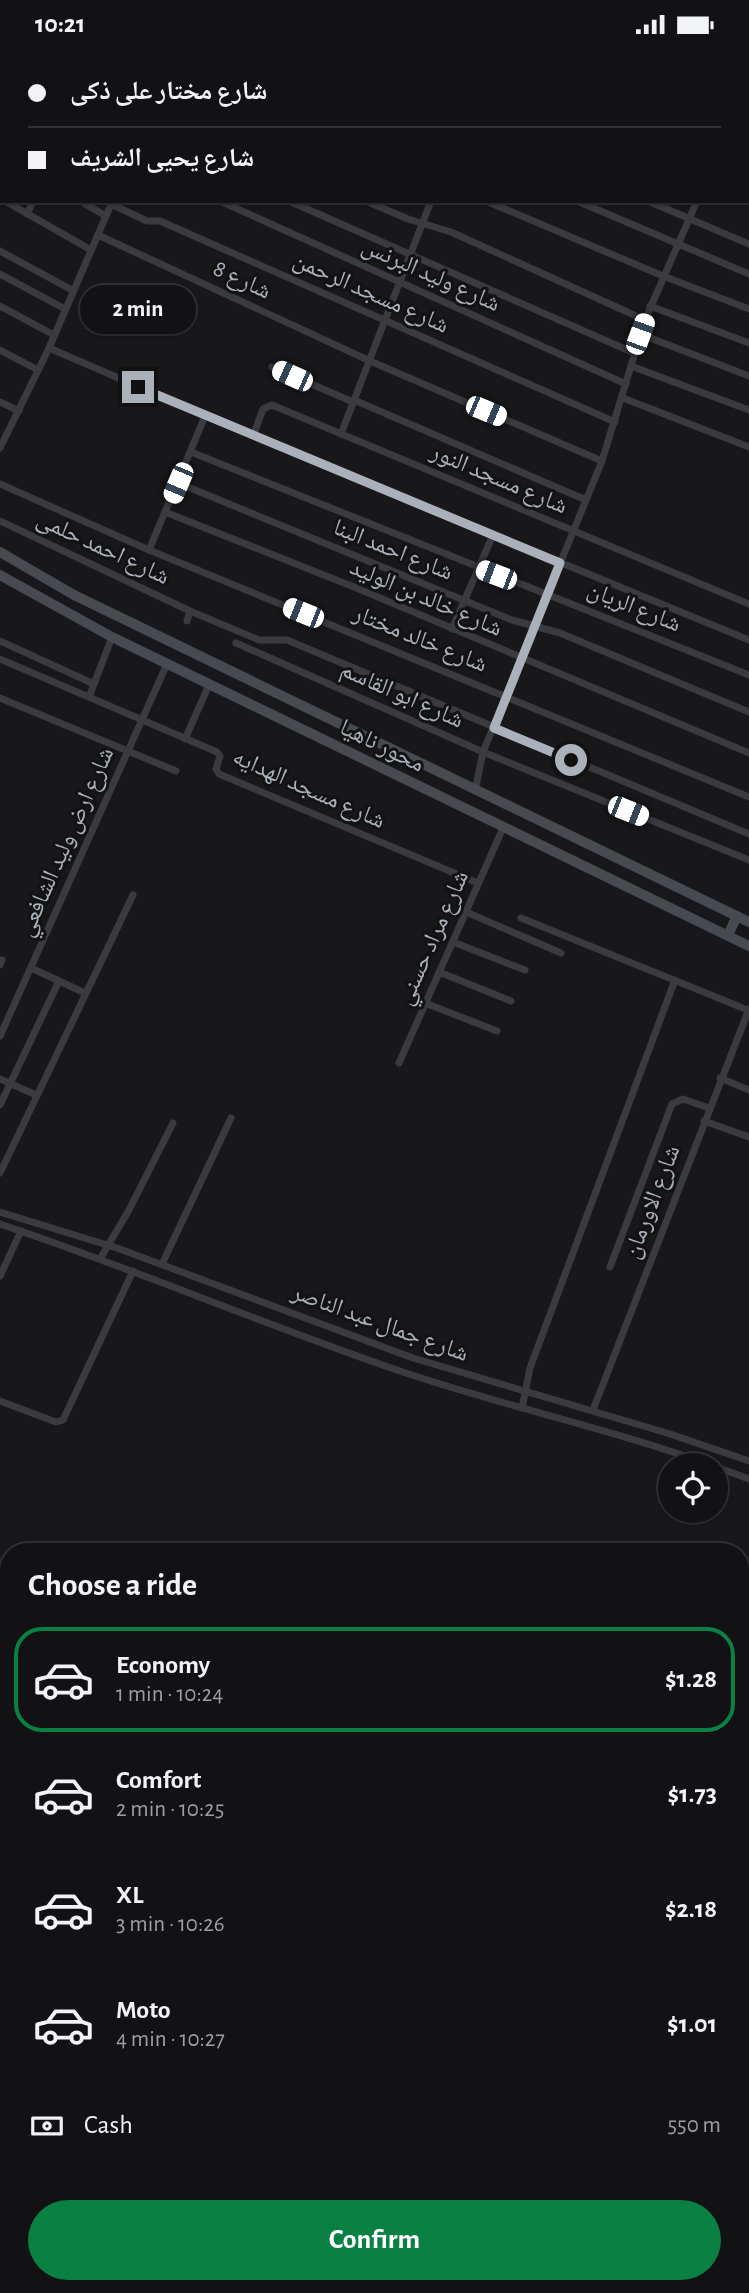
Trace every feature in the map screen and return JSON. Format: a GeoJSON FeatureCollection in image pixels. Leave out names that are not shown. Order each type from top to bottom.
{"type":"FeatureCollection","features":[{"type":"Feature","properties":{"kind":"main road","name":"محور ناهيا"},"geometry":{"type":"LineString","coordinates":[[0,552],[74,595],[749,922]]}},
{"type":"Feature","properties":{"kind":"main road","name":"محور ناهيا"},"geometry":{"type":"LineString","coordinates":[[0,575],[112,637],[749,946]]}},
{"type":"Feature","properties":{"kind":"main road"},"geometry":{"type":"LineString","coordinates":[[727,935],[737,916]]}},
{"type":"Feature","properties":{"kind":"street"},"geometry":{"type":"LineString","coordinates":[[7,203],[91,250]]}},
{"type":"Feature","properties":{"kind":"street"},"geometry":{"type":"LineString","coordinates":[[27,214],[32,203]]}},
{"type":"Feature","properties":{"kind":"street"},"geometry":{"type":"LineString","coordinates":[[83,203],[106,216]]}},
{"type":"Feature","properties":{"kind":"street"},"geometry":{"type":"LineString","coordinates":[[0,448],[54,335],[111,203]]}},
{"type":"Feature","properties":{"kind":"street","name":"شارع مسجد الرحمن"},"geometry":{"type":"LineString","coordinates":[[111,203],[147,221],[160,221],[615,422]]}},
{"type":"Feature","properties":{"kind":"street","name":"شارع وليد البرنس"},"geometry":{"type":"LineString","coordinates":[[224,203],[626,384]]}},
{"type":"Feature","properties":{"kind":"street"},"geometry":{"type":"LineString","coordinates":[[293,203],[634,353]]}},
{"type":"Feature","properties":{"kind":"street"},"geometry":{"type":"LineString","coordinates":[[371,203],[451,232],[645,320]]}},
{"type":"Feature","properties":{"kind":"street"},"geometry":{"type":"LineString","coordinates":[[341,434],[430,203]]}},
{"type":"Feature","properties":{"kind":"street"},"geometry":{"type":"LineString","coordinates":[[491,203],[663,276],[749,309]]}},
{"type":"Feature","properties":{"kind":"street"},"geometry":{"type":"LineString","coordinates":[[582,203],[749,274]]}},
{"type":"Feature","properties":{"kind":"street"},"geometry":{"type":"LineString","coordinates":[[653,203],[749,244]]}},
{"type":"Feature","properties":{"kind":"street"},"geometry":{"type":"LineString","coordinates":[[475,791],[483,752],[602,461],[650,306],[695,203]]}},
{"type":"Feature","properties":{"kind":"street","name":"شارع 8"},"geometry":{"type":"LineString","coordinates":[[98,235],[370,361],[602,461]]}},
{"type":"Feature","properties":{"kind":"street"},"geometry":{"type":"LineString","coordinates":[[0,251],[72,291]]}},
{"type":"Feature","properties":{"kind":"street"},"geometry":{"type":"LineString","coordinates":[[0,274],[65,309]]}},
{"type":"Feature","properties":{"kind":"street"},"geometry":{"type":"LineString","coordinates":[[0,306],[54,335]]}},
{"type":"Feature","properties":{"kind":"street"},"geometry":{"type":"LineString","coordinates":[[650,306],[749,343]]}},
{"type":"Feature","properties":{"kind":"street"},"geometry":{"type":"LineString","coordinates":[[640,334],[749,376]]}},
{"type":"Feature","properties":{"kind":"street"},"geometry":{"type":"LineString","coordinates":[[48,348],[205,416],[749,641]]}},
{"type":"Feature","properties":{"kind":"street"},"geometry":{"type":"LineString","coordinates":[[0,350],[38,370]]}},
{"type":"Feature","properties":{"kind":"street"},"geometry":{"type":"LineString","coordinates":[[631,366],[749,410]]}},
{"type":"Feature","properties":{"kind":"street"},"geometry":{"type":"LineString","coordinates":[[272,367],[586,500]]}},
{"type":"Feature","properties":{"kind":"street"},"geometry":{"type":"LineString","coordinates":[[622,398],[749,447]]}},
{"type":"Feature","properties":{"kind":"street"},"geometry":{"type":"LineString","coordinates":[[0,402],[19,411]]}},
{"type":"Feature","properties":{"kind":"street","name":"شارع مسجد النور"},"geometry":{"type":"LineString","coordinates":[[253,436],[263,409],[269,404],[749,604]]}},
{"type":"Feature","properties":{"kind":"street"},"geometry":{"type":"LineString","coordinates":[[149,550],[205,416]]}},
{"type":"Feature","properties":{"kind":"street","name":"شارع الريان"},"geometry":{"type":"LineString","coordinates":[[191,452],[749,675]]}},
{"type":"Feature","properties":{"kind":"street","name":"شارع احمد البنا"},"geometry":{"type":"LineString","coordinates":[[178,483],[519,623],[559,633],[749,712]]}},
{"type":"Feature","properties":{"kind":"street","name":"شارع خالد مختار"},"geometry":{"type":"LineString","coordinates":[[0,484],[149,550],[749,797]]}},
{"type":"Feature","properties":{"kind":"street","name":"شارع خالد بن الوليد"},"geometry":{"type":"LineString","coordinates":[[166,512],[749,753]]}},
{"type":"Feature","properties":{"kind":"street","name":"شارع احمد حلمى"},"geometry":{"type":"LineString","coordinates":[[0,521],[190,611]]}},
{"type":"Feature","properties":{"kind":"street"},"geometry":{"type":"LineString","coordinates":[[452,629],[493,535]]}},
{"type":"Feature","properties":{"kind":"street"},"geometry":{"type":"LineString","coordinates":[[187,621],[190,611],[259,640],[287,640],[749,834]]}},
{"type":"Feature","properties":{"kind":"street"},"geometry":{"type":"LineString","coordinates":[[89,697],[112,637]]}},
{"type":"Feature","properties":{"kind":"street"},"geometry":{"type":"LineString","coordinates":[[0,641],[94,684]]}},
{"type":"Feature","properties":{"kind":"street","name":"شارع ابو القاسم"},"geometry":{"type":"LineString","coordinates":[[236,643],[483,752],[749,860]]}},
{"type":"Feature","properties":{"kind":"street","name":"شارع مسجد الهدايه"},"geometry":{"type":"LineString","coordinates":[[0,659],[219,753],[216,769],[219,774],[478,883]]}},
{"type":"Feature","properties":{"kind":"street","name":"شارع ارض وليد الشافعي"},"geometry":{"type":"LineString","coordinates":[[0,1036],[167,664]]}},
{"type":"Feature","properties":{"kind":"street"},"geometry":{"type":"LineString","coordinates":[[186,739],[209,685]]}},
{"type":"Feature","properties":{"kind":"street"},"geometry":{"type":"LineString","coordinates":[[0,698],[176,771]]}},
{"type":"Feature","properties":{"kind":"street","name":"شارع مراد حسني"},"geometry":{"type":"LineString","coordinates":[[399,1063],[503,828]]}},
{"type":"Feature","properties":{"kind":"street"},"geometry":{"type":"LineString","coordinates":[[0,1173],[133,895]]}},
{"type":"Feature","properties":{"kind":"street"},"geometry":{"type":"LineString","coordinates":[[466,912],[561,953]]}},
{"type":"Feature","properties":{"kind":"street"},"geometry":{"type":"LineString","coordinates":[[522,918],[749,1010]]}},
{"type":"Feature","properties":{"kind":"street"},"geometry":{"type":"LineString","coordinates":[[453,942],[525,970]]}},
{"type":"Feature","properties":{"kind":"street"},"geometry":{"type":"LineString","coordinates":[[31,968],[85,993]]}},
{"type":"Feature","properties":{"kind":"street"},"geometry":{"type":"LineString","coordinates":[[439,972],[511,1001]]}},
{"type":"Feature","properties":{"kind":"street"},"geometry":{"type":"LineString","coordinates":[[522,1408],[530,1368],[675,980]]}},
{"type":"Feature","properties":{"kind":"street"},"geometry":{"type":"LineString","coordinates":[[0,1105],[60,981]]}},
{"type":"Feature","properties":{"kind":"street"},"geometry":{"type":"LineString","coordinates":[[425,1003],[497,1031]]}},
{"type":"Feature","properties":{"kind":"street","name":"شارع الاورمان"},"geometry":{"type":"LineString","coordinates":[[593,1410],[740,1026],[749,1010]]}},
{"type":"Feature","properties":{"kind":"street"},"geometry":{"type":"LineString","coordinates":[[740,1026],[749,1030]]}},
{"type":"Feature","properties":{"kind":"street"},"geometry":{"type":"LineString","coordinates":[[0,1079],[36,1095]]}},
{"type":"Feature","properties":{"kind":"street"},"geometry":{"type":"LineString","coordinates":[[720,1079],[749,1090]]}},
{"type":"Feature","properties":{"kind":"street"},"geometry":{"type":"LineString","coordinates":[[610,1267],[673,1104],[683,1099],[709,1108]]}},
{"type":"Feature","properties":{"kind":"street"},"geometry":{"type":"LineString","coordinates":[[162,1264],[231,1118]]}},
{"type":"Feature","properties":{"kind":"street"},"geometry":{"type":"LineString","coordinates":[[704,1121],[749,1137]]}},
{"type":"Feature","properties":{"kind":"street"},"geometry":{"type":"LineString","coordinates":[[100,1259],[129,1210],[173,1123]]}},
{"type":"Feature","properties":{"kind":"street","name":"شارع جمال عبد الناصر"},"geometry":{"type":"LineString","coordinates":[[0,1212],[162,1264],[413,1358],[593,1410],[749,1461]]}},
{"type":"Feature","properties":{"kind":"street","name":"شارع جمال عبد الناصر"},"geometry":{"type":"LineString","coordinates":[[0,1224],[400,1371],[677,1453]]}},
{"type":"Feature","properties":{"kind":"street"},"geometry":{"type":"LineString","coordinates":[[0,1276],[21,1231]]}},
{"type":"Feature","properties":{"kind":"street"},"geometry":{"type":"LineString","coordinates":[[0,1401],[56,1422],[63,1420],[133,1271]]}},
{"type":"Feature","properties":{"kind":"street"},"geometry":{"type":"LineString","coordinates":[[728,1471],[749,1479]]}},
{"type":"Feature","properties":{"kind":"route"},"geometry":{"type":"LineString","coordinates":[[138,387],[560,563],[494,728],[571,760]]}}]}
